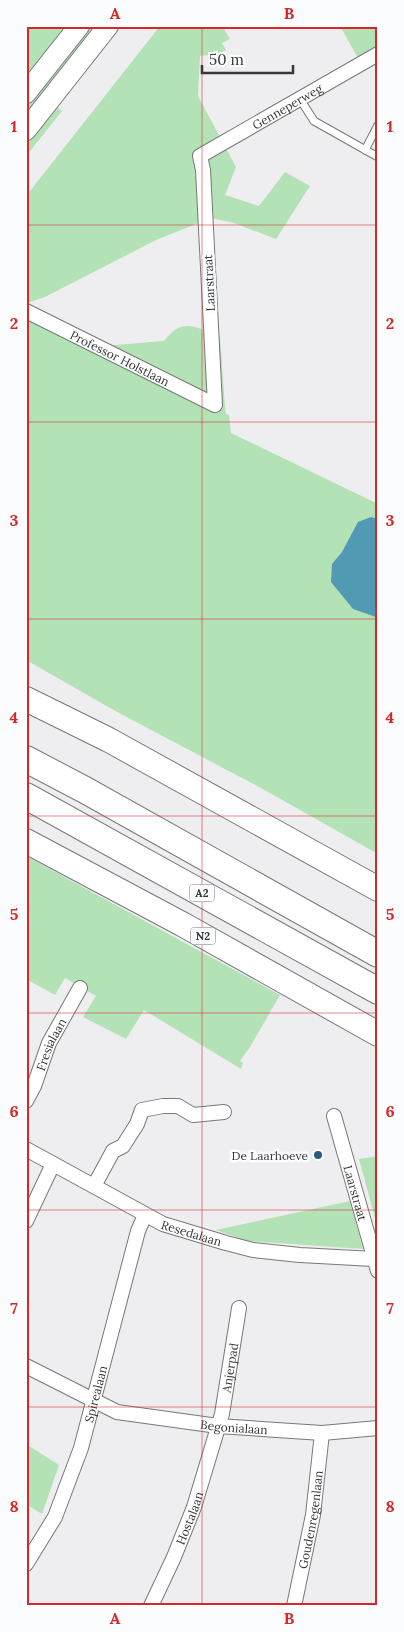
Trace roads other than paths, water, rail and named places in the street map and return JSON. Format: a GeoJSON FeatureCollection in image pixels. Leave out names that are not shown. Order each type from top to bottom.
{"type":"FeatureCollection","features":[{"type":"Feature","properties":{"kind":"highway"},"geometry":{"type":"LineString","coordinates":[[26,699],[109,740],[378,889]]}},
{"type":"Feature","properties":{"kind":"highway"},"geometry":{"type":"LineString","coordinates":[[26,759],[378,954]]}},
{"type":"Feature","properties":{"kind":"highway","name":"A2"},"geometry":{"type":"LineString","coordinates":[[26,796],[378,991]]}},
{"type":"Feature","properties":{"kind":"highway","name":"N2"},"geometry":{"type":"LineString","coordinates":[[26,841],[199,934],[378,1034]]}},
{"type":"Feature","properties":{"kind":"main road"},"geometry":{"type":"LineString","coordinates":[[26,94],[79,26]]}},
{"type":"Feature","properties":{"kind":"main road"},"geometry":{"type":"LineString","coordinates":[[26,130],[108,26]]}},
{"type":"Feature","properties":{"kind":"street","name":"Genneperweg"},"geometry":{"type":"LineString","coordinates":[[201,161],[200,156],[378,54]]}},
{"type":"Feature","properties":{"kind":"street","name":"Laarstraat"},"geometry":{"type":"LineString","coordinates":[[201,161],[215,405]]}},
{"type":"Feature","properties":{"kind":"street","name":"Professor Holstlaan"},"geometry":{"type":"LineString","coordinates":[[26,311],[215,405]]}},
{"type":"Feature","properties":{"kind":"street","name":"Fresialaan"},"geometry":{"type":"LineString","coordinates":[[26,1101],[34,1086],[49,1043],[80,988]]}},
{"type":"Feature","properties":{"kind":"street"},"geometry":{"type":"LineString","coordinates":[[94,1186],[113,1151],[123,1146],[137,1124],[142,1110],[163,1106],[178,1106],[192,1115],[224,1112]]}},
{"type":"Feature","properties":{"kind":"street","name":"Laarstraat"},"geometry":{"type":"LineString","coordinates":[[334,1116],[376,1265]]}},
{"type":"Feature","properties":{"kind":"street","name":"Resedalaan"},"geometry":{"type":"LineString","coordinates":[[26,1149],[163,1224],[253,1250],[376,1265]]}},
{"type":"Feature","properties":{"kind":"street"},"geometry":{"type":"LineString","coordinates":[[26,1221],[53,1164]]}},
{"type":"Feature","properties":{"kind":"street","name":"Spirealaan"},"geometry":{"type":"LineString","coordinates":[[26,1564],[55,1517],[81,1448],[138,1231],[145,1215]]}},
{"type":"Feature","properties":{"kind":"street","name":"Anjerpad"},"geometry":{"type":"LineString","coordinates":[[218,1426],[222,1414],[239,1308]]}},
{"type":"Feature","properties":{"kind":"street","name":"Begonialaan"},"geometry":{"type":"LineString","coordinates":[[26,1366],[81,1392],[117,1412],[218,1426],[322,1433],[378,1428]]}},
{"type":"Feature","properties":{"kind":"street","name":"Hostalaan"},"geometry":{"type":"LineString","coordinates":[[151,1606],[174,1557],[194,1507],[218,1426]]}},
{"type":"Feature","properties":{"kind":"street","name":"Goudenregenlaan"},"geometry":{"type":"LineString","coordinates":[[294,1606],[313,1515],[322,1433]]}},
{"type":"Feature","properties":{"kind":"lane"},"geometry":{"type":"LineString","coordinates":[[300,99],[314,121],[378,157]]}},
{"type":"Feature","properties":{"kind":"lane"},"geometry":{"type":"LineString","coordinates":[[365,150],[378,125]]}},
{"type":"Feature","properties":{"kind":"water"},"geometry":{"type":"Polygon","coordinates":[[[371,517],[378,519],[378,615],[376,617],[353,609],[331,582],[332,564],[342,552],[358,522],[371,517]]]}},
{"type":"Feature","properties":{"kind":"place","name":"De Laarhoeve"},"geometry":{"type":"Point","coordinates":[318,1155]}}]}
